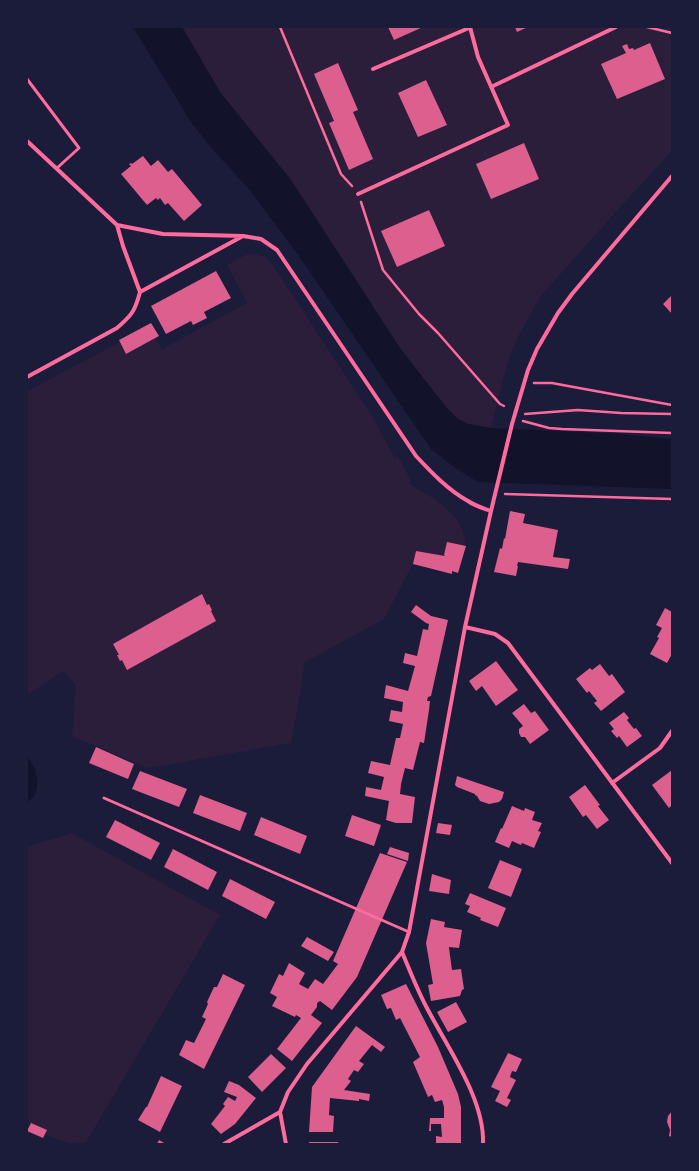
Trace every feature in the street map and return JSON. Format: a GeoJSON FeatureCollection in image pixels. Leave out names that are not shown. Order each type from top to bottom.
{"type":"FeatureCollection","features":[{"type":"Feature","properties":{"kind":"street"},"geometry":{"type":"LineString","coordinates":[[491,87],[616,27]]}},
{"type":"Feature","properties":{"kind":"street"},"geometry":{"type":"LineString","coordinates":[[358,194],[508,125],[478,57],[470,28],[373,69]]}},
{"type":"Feature","properties":{"kind":"street"},"geometry":{"type":"LineString","coordinates":[[27,140],[117,225],[163,234],[243,236],[261,239],[276,250],[416,456],[457,494],[469,502],[491,511]]}},
{"type":"Feature","properties":{"kind":"street"},"geometry":{"type":"LineString","coordinates":[[286,1144],[280,1112],[288,1092],[307,1064],[402,952],[409,932],[465,627],[496,487],[512,424],[536,350],[558,313],[572,294],[672,176]]}},
{"type":"Feature","properties":{"kind":"street"},"geometry":{"type":"LineString","coordinates":[[27,377],[117,328],[130,317],[136,308],[140,292],[122,246],[117,225]]}},
{"type":"Feature","properties":{"kind":"street"},"geometry":{"type":"LineString","coordinates":[[140,292],[243,236]]}},
{"type":"Feature","properties":{"kind":"street"},"geometry":{"type":"LineString","coordinates":[[465,627],[495,634],[508,644],[672,863]]}},
{"type":"Feature","properties":{"kind":"street"},"geometry":{"type":"LineString","coordinates":[[612,783],[660,748],[672,731]]}},
{"type":"Feature","properties":{"kind":"street"},"geometry":{"type":"LineString","coordinates":[[402,952],[427,1009],[454,1056],[476,1102],[483,1144]]}},
{"type":"Feature","properties":{"kind":"street"},"geometry":{"type":"LineString","coordinates":[[224,1144],[280,1112]]}},
{"type":"Feature","properties":{"kind":"lane"},"geometry":{"type":"LineString","coordinates":[[27,79],[79,148],[57,168]]}},
{"type":"Feature","properties":{"kind":"lane"},"geometry":{"type":"LineString","coordinates":[[104,798],[409,932]]}},
{"type":"Feature","properties":{"kind":"path"},"geometry":{"type":"LineString","coordinates":[[280,27],[341,174],[358,194],[383,270],[418,314],[438,333],[500,404],[504,406]]}},
{"type":"Feature","properties":{"kind":"path"},"geometry":{"type":"LineString","coordinates":[[647,27],[672,33]]}},
{"type":"Feature","properties":{"kind":"path"},"geometry":{"type":"LineString","coordinates":[[532,383],[552,383],[672,405]]}},
{"type":"Feature","properties":{"kind":"path"},"geometry":{"type":"LineString","coordinates":[[524,414],[578,410],[672,414]]}},
{"type":"Feature","properties":{"kind":"path"},"geometry":{"type":"LineString","coordinates":[[522,421],[549,428],[672,433]]}},
{"type":"Feature","properties":{"kind":"path"},"geometry":{"type":"LineString","coordinates":[[495,493],[672,499]]}},
{"type":"Feature","properties":{"kind":"shaded area"},"geometry":{"type":"Polygon","coordinates":[[[133,27],[182,27],[220,92],[291,180],[400,348],[446,407],[458,419],[468,424],[491,428],[621,434],[672,439],[672,489],[478,482],[454,467],[431,449],[299,256],[249,189],[208,144],[191,122],[133,27]]]}},
{"type":"Feature","properties":{"kind":"shaded area"},"geometry":{"type":"Polygon","coordinates":[[[182,27],[672,27],[672,151],[540,297],[518,337],[508,361],[491,428],[468,424],[458,419],[426,383],[400,348],[291,180],[220,92],[182,27]]]}},
{"type":"Feature","properties":{"kind":"shaded area"},"geometry":{"type":"Polygon","coordinates":[[[255,254],[265,257],[272,264],[371,414],[395,458],[398,456],[411,481],[408,483],[444,506],[458,521],[463,530],[465,547],[461,559],[416,551],[413,564],[384,619],[304,663],[303,679],[291,743],[148,768],[72,736],[76,685],[63,671],[27,695],[27,391],[120,342],[126,354],[155,338],[162,349],[247,303],[227,265],[245,255],[255,254]]]}},
{"type":"Feature","properties":{"kind":"shaded area"},"geometry":{"type":"Polygon","coordinates":[[[27,757],[35,770],[37,786],[34,796],[27,803],[27,757]]]}},
{"type":"Feature","properties":{"kind":"shaded area"},"geometry":{"type":"Polygon","coordinates":[[[72,833],[220,915],[85,1144],[71,1144],[27,1128],[27,847],[72,833]]]}},
{"type":"Feature","properties":{"kind":"building"},"geometry":{"type":"Polygon","coordinates":[[[388,27],[423,27],[394,40],[388,27]]]}},
{"type":"Feature","properties":{"kind":"building"},"geometry":{"type":"Polygon","coordinates":[[[515,27],[528,27],[517,32],[515,27]]]}},
{"type":"Feature","properties":{"kind":"building"},"geometry":{"type":"Polygon","coordinates":[[[650,43],[665,79],[617,99],[601,64],[626,53],[622,46],[627,44],[629,49],[633,48],[634,50],[650,43]]]}},
{"type":"Feature","properties":{"kind":"building"},"geometry":{"type":"Polygon","coordinates":[[[338,63],[358,110],[353,112],[373,159],[349,170],[329,123],[334,121],[314,74],[338,63]]]}},
{"type":"Feature","properties":{"kind":"building"},"geometry":{"type":"Polygon","coordinates":[[[426,80],[447,125],[418,137],[398,93],[426,80]]]}},
{"type":"Feature","properties":{"kind":"building"},"geometry":{"type":"Polygon","coordinates":[[[524,143],[539,179],[491,199],[476,164],[524,143]]]}},
{"type":"Feature","properties":{"kind":"building"},"geometry":{"type":"Polygon","coordinates":[[[143,156],[151,166],[158,160],[168,172],[172,169],[202,205],[184,221],[168,203],[165,205],[160,198],[158,200],[156,198],[147,205],[121,174],[131,166],[129,164],[132,164],[143,156]]]}},
{"type":"Feature","properties":{"kind":"building"},"geometry":{"type":"Polygon","coordinates":[[[429,210],[445,246],[397,267],[381,231],[429,210]]]}},
{"type":"Feature","properties":{"kind":"building"},"geometry":{"type":"Polygon","coordinates":[[[216,271],[231,298],[204,312],[207,318],[193,325],[191,321],[166,334],[151,306],[216,271]]]}},
{"type":"Feature","properties":{"kind":"building"},"geometry":{"type":"Polygon","coordinates":[[[672,295],[672,314],[663,304],[672,295]]]}},
{"type":"Feature","properties":{"kind":"building"},"geometry":{"type":"Polygon","coordinates":[[[151,323],[159,336],[126,354],[119,340],[151,323]]]}},
{"type":"Feature","properties":{"kind":"building"},"geometry":{"type":"Polygon","coordinates":[[[510,511],[525,514],[523,523],[558,530],[553,557],[570,559],[568,569],[518,562],[516,576],[494,572],[500,548],[502,549],[504,538],[505,539],[510,511]]]}},
{"type":"Feature","properties":{"kind":"building"},"geometry":{"type":"Polygon","coordinates":[[[447,542],[466,546],[458,573],[452,571],[452,574],[413,564],[416,551],[445,556],[447,542]]]}},
{"type":"Feature","properties":{"kind":"building"},"geometry":{"type":"Polygon","coordinates":[[[202,594],[207,605],[209,604],[216,621],[127,670],[122,660],[120,661],[117,655],[119,655],[113,644],[202,594]]]}},
{"type":"Feature","properties":{"kind":"building"},"geometry":{"type":"Polygon","coordinates":[[[416,605],[431,616],[448,620],[431,696],[428,697],[427,701],[430,701],[424,743],[420,742],[413,770],[405,768],[401,784],[400,794],[415,797],[412,823],[396,823],[386,820],[389,801],[365,796],[366,787],[381,790],[384,777],[368,773],[371,761],[390,765],[396,738],[400,738],[403,724],[389,721],[391,710],[402,712],[403,702],[384,698],[386,685],[408,691],[415,666],[403,663],[405,653],[417,656],[423,629],[428,630],[429,624],[411,612],[416,605]]]}},
{"type":"Feature","properties":{"kind":"building"},"geometry":{"type":"Polygon","coordinates":[[[665,608],[672,612],[672,654],[667,663],[650,654],[659,638],[657,637],[662,628],[656,625],[665,608]]]}},
{"type":"Feature","properties":{"kind":"building"},"geometry":{"type":"Polygon","coordinates":[[[496,661],[518,690],[496,706],[482,686],[476,691],[469,681],[496,661]]]}},
{"type":"Feature","properties":{"kind":"building"},"geometry":{"type":"Polygon","coordinates":[[[600,664],[609,676],[612,674],[625,692],[601,711],[594,703],[597,701],[589,691],[587,693],[576,679],[590,668],[592,670],[600,664]]]}},
{"type":"Feature","properties":{"kind":"building"},"geometry":{"type":"Polygon","coordinates":[[[524,704],[531,713],[535,711],[549,730],[530,744],[525,737],[521,737],[519,729],[523,726],[512,713],[524,704]]]}},
{"type":"Feature","properties":{"kind":"building"},"geometry":{"type":"Polygon","coordinates":[[[624,712],[629,718],[627,720],[642,736],[627,747],[619,736],[617,738],[611,731],[614,729],[609,723],[624,712]]]}},
{"type":"Feature","properties":{"kind":"building"},"geometry":{"type":"Polygon","coordinates":[[[96,747],[134,764],[128,779],[89,763],[96,747]]]}},
{"type":"Feature","properties":{"kind":"building"},"geometry":{"type":"Polygon","coordinates":[[[672,770],[672,805],[669,808],[652,785],[672,770]]]}},
{"type":"Feature","properties":{"kind":"building"},"geometry":{"type":"Polygon","coordinates":[[[140,771],[187,789],[179,807],[132,789],[140,771]]]}},
{"type":"Feature","properties":{"kind":"building"},"geometry":{"type":"Polygon","coordinates":[[[457,776],[504,792],[502,799],[499,802],[489,804],[480,801],[475,794],[455,785],[457,776]]]}},
{"type":"Feature","properties":{"kind":"building"},"geometry":{"type":"Polygon","coordinates":[[[585,785],[609,820],[597,829],[586,815],[583,817],[569,797],[585,785]]]}},
{"type":"Feature","properties":{"kind":"building"},"geometry":{"type":"Polygon","coordinates":[[[200,795],[247,813],[240,831],[193,813],[200,795]]]}},
{"type":"Feature","properties":{"kind":"building"},"geometry":{"type":"Polygon","coordinates":[[[512,806],[524,811],[525,808],[535,812],[532,820],[542,823],[538,831],[541,832],[534,848],[512,841],[509,848],[495,842],[512,806]]]}},
{"type":"Feature","properties":{"kind":"building"},"geometry":{"type":"Polygon","coordinates":[[[352,815],[381,825],[374,846],[345,836],[352,815]]]}},
{"type":"Feature","properties":{"kind":"building"},"geometry":{"type":"Polygon","coordinates":[[[261,817],[307,836],[300,854],[254,835],[261,817]]]}},
{"type":"Feature","properties":{"kind":"building"},"geometry":{"type":"Polygon","coordinates":[[[115,820],[160,843],[151,860],[106,837],[115,820]]]}},
{"type":"Feature","properties":{"kind":"building"},"geometry":{"type":"Polygon","coordinates":[[[438,823],[452,825],[450,835],[436,833],[438,823]]]}},
{"type":"Feature","properties":{"kind":"building"},"geometry":{"type":"Polygon","coordinates":[[[390,847],[409,853],[408,861],[387,854],[390,847]]]}},
{"type":"Feature","properties":{"kind":"building"},"geometry":{"type":"Polygon","coordinates":[[[173,849],[217,872],[208,890],[164,867],[173,849]]]}},
{"type":"Feature","properties":{"kind":"building"},"geometry":{"type":"Polygon","coordinates":[[[380,853],[407,862],[357,977],[332,1010],[320,1001],[317,1003],[317,1007],[311,1015],[322,1023],[292,1061],[277,1049],[301,1018],[296,1015],[295,1017],[272,1006],[277,997],[270,993],[279,974],[283,976],[289,963],[305,973],[299,984],[308,989],[315,979],[323,984],[338,964],[333,961],[380,853]]]}},
{"type":"Feature","properties":{"kind":"building"},"geometry":{"type":"Polygon","coordinates":[[[500,860],[522,869],[511,897],[488,888],[500,860]]]}},
{"type":"Feature","properties":{"kind":"building"},"geometry":{"type":"Polygon","coordinates":[[[432,874],[451,880],[449,894],[429,891],[432,874]]]}},
{"type":"Feature","properties":{"kind":"building"},"geometry":{"type":"Polygon","coordinates":[[[230,879],[275,902],[266,919],[222,896],[230,879]]]}},
{"type":"Feature","properties":{"kind":"building"},"geometry":{"type":"Polygon","coordinates":[[[470,893],[506,908],[498,927],[480,920],[481,918],[467,912],[470,906],[465,904],[470,893]]]}},
{"type":"Feature","properties":{"kind":"building"},"geometry":{"type":"Polygon","coordinates":[[[431,919],[445,922],[444,927],[462,930],[459,948],[449,947],[452,970],[461,969],[464,989],[462,990],[460,996],[431,1001],[428,985],[433,984],[426,943],[431,919]]]}},
{"type":"Feature","properties":{"kind":"building"},"geometry":{"type":"Polygon","coordinates":[[[307,937],[334,952],[328,961],[301,946],[307,937]]]}},
{"type":"Feature","properties":{"kind":"building"},"geometry":{"type":"Polygon","coordinates":[[[223,974],[245,985],[204,1069],[179,1055],[186,1040],[194,1043],[206,1019],[202,1017],[208,1004],[207,1002],[214,987],[217,987],[223,974]]]}},
{"type":"Feature","properties":{"kind":"building"},"geometry":{"type":"Polygon","coordinates":[[[406,984],[438,1047],[458,1094],[461,1107],[461,1144],[436,1144],[436,1136],[442,1137],[441,1124],[431,1124],[431,1131],[429,1131],[430,1118],[444,1118],[444,1107],[442,1100],[435,1102],[432,1095],[428,1097],[413,1062],[420,1057],[400,1018],[396,1020],[391,1008],[387,1009],[381,995],[406,984]]]}},
{"type":"Feature","properties":{"kind":"building"},"geometry":{"type":"Polygon","coordinates":[[[456,1002],[467,1022],[448,1032],[437,1012],[456,1002]]]}},
{"type":"Feature","properties":{"kind":"building"},"geometry":{"type":"Polygon","coordinates":[[[356,1026],[385,1047],[381,1052],[372,1045],[359,1061],[364,1064],[358,1072],[354,1070],[348,1079],[351,1081],[344,1090],[370,1094],[369,1101],[359,1099],[359,1101],[330,1098],[329,1115],[334,1116],[333,1132],[309,1132],[312,1087],[356,1026]]]}},
{"type":"Feature","properties":{"kind":"building"},"geometry":{"type":"Polygon","coordinates":[[[508,1053],[522,1059],[516,1072],[512,1071],[510,1077],[516,1080],[507,1098],[511,1100],[507,1107],[495,1101],[500,1091],[491,1087],[508,1053]]]}},
{"type":"Feature","properties":{"kind":"building"},"geometry":{"type":"Polygon","coordinates":[[[271,1054],[286,1068],[262,1092],[248,1077],[271,1054]]]}},
{"type":"Feature","properties":{"kind":"building"},"geometry":{"type":"Polygon","coordinates":[[[161,1076],[182,1086],[160,1132],[138,1120],[147,1107],[161,1076]]]}},
{"type":"Feature","properties":{"kind":"building"},"geometry":{"type":"Polygon","coordinates":[[[229,1081],[239,1085],[256,1098],[235,1124],[221,1134],[211,1124],[225,1106],[223,1104],[228,1097],[235,1101],[237,1097],[224,1092],[229,1081]]]}},
{"type":"Feature","properties":{"kind":"building"},"geometry":{"type":"Polygon","coordinates":[[[672,1111],[672,1137],[669,1136],[670,1130],[667,1122],[668,1116],[672,1111]]]}},
{"type":"Feature","properties":{"kind":"building"},"geometry":{"type":"Polygon","coordinates":[[[31,1123],[47,1130],[43,1138],[27,1131],[31,1123]]]}},
{"type":"Feature","properties":{"kind":"building"},"geometry":{"type":"Polygon","coordinates":[[[159,1140],[166,1144],[157,1144],[159,1140]]]}},
{"type":"Feature","properties":{"kind":"building"},"geometry":{"type":"Polygon","coordinates":[[[309,1142],[338,1142],[339,1144],[309,1144],[309,1142]]]}}]}
